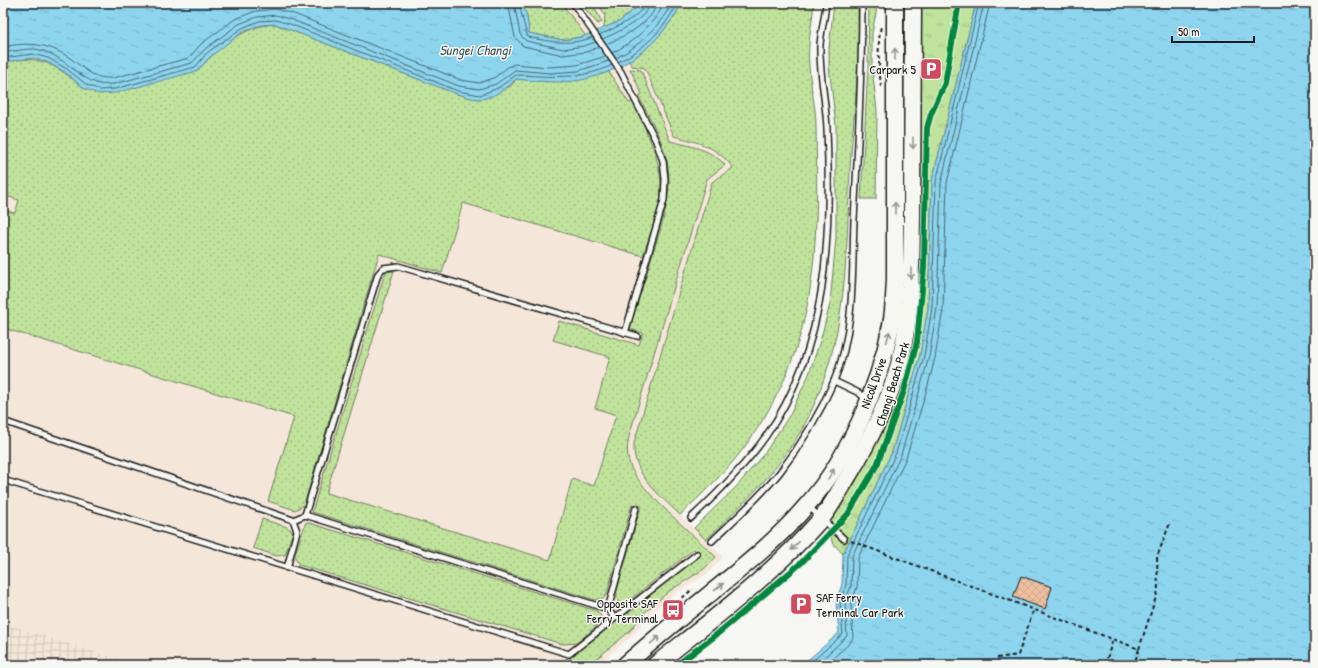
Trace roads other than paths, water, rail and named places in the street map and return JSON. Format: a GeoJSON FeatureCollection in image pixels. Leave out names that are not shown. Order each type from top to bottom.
{"type":"FeatureCollection","features":[{"type":"Feature","properties":{"kind":"main road","name":"Nicoll Drive"},"geometry":{"type":"LineString","coordinates":[[619,662],[743,568],[773,541],[808,505],[827,480],[845,450],[896,374],[906,329],[910,296],[904,105],[895,3]]}},
{"type":"Feature","properties":{"kind":"main road","name":"Nicoll Drive"},"geometry":{"type":"LineString","coordinates":[[904,105],[913,3]]}},
{"type":"Feature","properties":{"kind":"main road","name":"Nicoll Drive"},"geometry":{"type":"LineString","coordinates":[[655,665],[744,594],[789,553],[822,518],[862,453],[876,404]]}},
{"type":"Feature","properties":{"kind":"lane"},"geometry":{"type":"LineString","coordinates":[[573,3],[621,72],[656,141],[663,161],[666,179],[660,219],[625,333]]}},
{"type":"Feature","properties":{"kind":"lane"},"geometry":{"type":"LineString","coordinates":[[691,518],[743,466],[766,435],[796,381],[814,328],[822,293],[827,236],[827,129],[820,62],[822,29],[826,3]]}},
{"type":"Feature","properties":{"kind":"lane"},"geometry":{"type":"LineString","coordinates":[[712,541],[753,502],[780,473],[805,436],[834,381],[843,351],[850,313],[862,56],[862,3]]}},
{"type":"Feature","properties":{"kind":"lane"},"geometry":{"type":"LineString","coordinates":[[305,515],[378,274],[383,268],[390,265],[398,266],[637,336]]}},
{"type":"Feature","properties":{"kind":"lane"},"geometry":{"type":"LineString","coordinates":[[834,381],[859,393],[876,404]]}},
{"type":"Feature","properties":{"kind":"lane"},"geometry":{"type":"LineString","coordinates":[[3,421],[293,520],[305,515],[608,609],[614,618]]}},
{"type":"Feature","properties":{"kind":"lane"},"geometry":{"type":"LineString","coordinates":[[3,480],[569,654],[697,554]]}},
{"type":"Feature","properties":{"kind":"lane"},"geometry":{"type":"LineString","coordinates":[[808,505],[844,538]]}},
{"type":"Feature","properties":{"kind":"lane"},"geometry":{"type":"LineString","coordinates":[[608,609],[636,508]]}},
{"type":"Feature","properties":{"kind":"lane"},"geometry":{"type":"LineString","coordinates":[[287,568],[297,531],[293,520]]}},
{"type":"Feature","properties":{"kind":"water","name":"Sungei Changi"},"geometry":{"type":"Polygon","coordinates":[[[3,3],[522,3],[527,16],[529,33],[563,40],[582,37],[620,21],[642,3],[682,3],[664,31],[653,43],[627,62],[613,70],[581,80],[565,82],[516,79],[509,86],[499,92],[484,99],[479,99],[457,94],[275,24],[261,25],[244,31],[211,56],[197,71],[115,93],[99,94],[85,89],[65,72],[47,62],[33,58],[3,62],[3,3]]]}},
{"type":"Feature","properties":{"kind":"water"},"geometry":{"type":"Polygon","coordinates":[[[976,3],[1315,3],[1315,665],[802,665],[839,633],[836,602],[842,584],[843,554],[892,452],[920,355],[928,308],[932,181],[976,3]]]}},
{"type":"Feature","properties":{"kind":"place","name":"Carpark 5"},"geometry":{"type":"Point","coordinates":[931,69]}},
{"type":"Feature","properties":{"kind":"place","name":"SAF Ferry Terminal Car Park"},"geometry":{"type":"Point","coordinates":[801,604]}},
{"type":"Feature","properties":{"kind":"place","name":"Opposite SAF Ferry Terminal"},"geometry":{"type":"Point","coordinates":[673,610]}}]}
